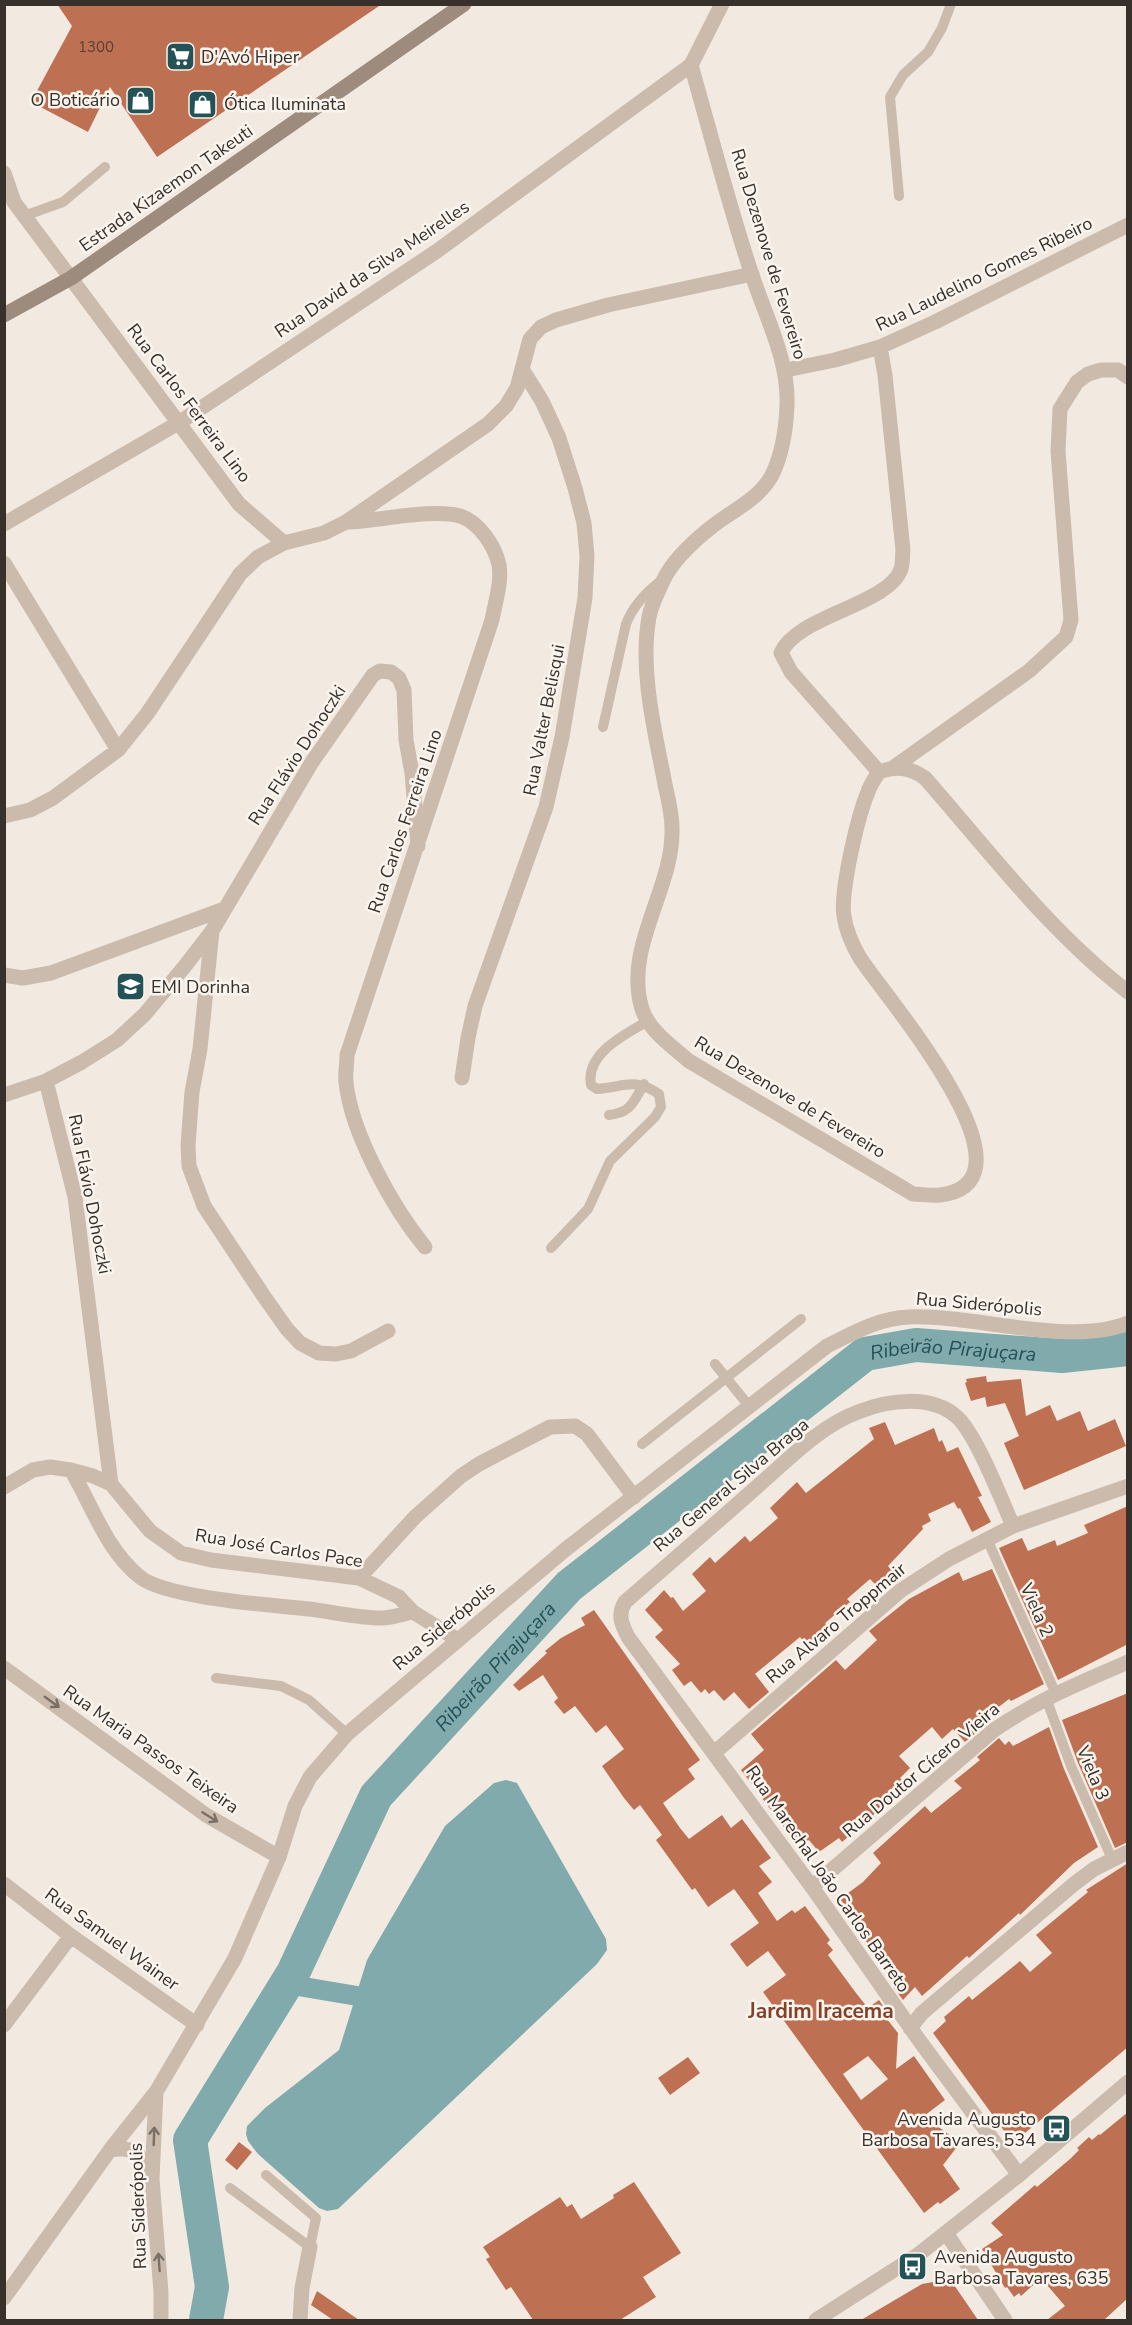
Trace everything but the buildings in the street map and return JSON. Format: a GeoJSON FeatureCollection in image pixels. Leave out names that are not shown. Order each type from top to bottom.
{"type":"FeatureCollection","features":[{"type":"Feature","properties":{"kind":"main road","name":"Estrada Kizaemon Takeuti"},"geometry":{"type":"LineString","coordinates":[[4,315],[70,278],[464,4]]}},
{"type":"Feature","properties":{"kind":"street","name":"Rua David da Silva Meirelles"},"geometry":{"type":"LineString","coordinates":[[4,524],[180,422],[437,251],[691,65],[722,4]]}},
{"type":"Feature","properties":{"kind":"street","name":"Rua Dezenove de Fevereiro"},"geometry":{"type":"LineString","coordinates":[[691,65],[752,274],[786,370],[787,406],[782,447],[771,477],[748,502],[714,525],[687,549],[664,578],[649,615],[646,661],[655,737],[672,828],[670,852],[639,968],[640,1000],[648,1021],[664,1040],[689,1061],[913,1194],[938,1196],[955,1192],[974,1175],[976,1161],[969,1125],[944,1074],[860,958],[849,935],[844,915],[847,877],[860,814],[868,790],[879,772]]}},
{"type":"Feature","properties":{"kind":"street","name":"Rua Carlos Ferreira Lino"},"geometry":{"type":"LineString","coordinates":[[4,173],[9,204],[24,216],[239,504],[284,543]]}},
{"type":"Feature","properties":{"kind":"street","name":"Rua Laudelino Gomes Ribeiro"},"geometry":{"type":"LineString","coordinates":[[786,370],[836,360],[880,347],[936,322],[1128,225]]}},
{"type":"Feature","properties":{"kind":"street"},"geometry":{"type":"LineString","coordinates":[[4,816],[30,810],[53,798],[118,750],[147,714],[240,574],[258,557],[284,543],[324,533],[346,522],[488,424],[513,396],[535,331],[556,320],[608,304],[752,274]]}},
{"type":"Feature","properties":{"kind":"street"},"geometry":{"type":"LineString","coordinates":[[880,347],[885,375],[903,550],[901,568],[887,587],[791,637],[781,652],[783,660],[799,681],[879,772],[894,767],[1029,671],[1066,637],[1071,611],[1058,452],[1060,409],[1077,382],[1088,374],[1101,370],[1118,370],[1128,377]]}},
{"type":"Feature","properties":{"kind":"street","name":"Rua Valter Belisqui"},"geometry":{"type":"LineString","coordinates":[[462,1078],[475,1006],[546,807],[562,737],[585,598],[587,556],[584,523],[575,488],[559,438],[542,401],[522,369]]}},
{"type":"Feature","properties":{"kind":"street","name":"Rua Carlos Ferreira Lino"},"geometry":{"type":"LineString","coordinates":[[346,522],[434,514],[460,516],[479,528],[492,547],[499,566],[492,620],[347,1055],[346,1083],[355,1118],[373,1162],[414,1234],[425,1247]]}},
{"type":"Feature","properties":{"kind":"street"},"geometry":{"type":"LineString","coordinates":[[4,563],[118,750]]}},
{"type":"Feature","properties":{"kind":"street","name":"Rua Flávio Dohoczki"},"geometry":{"type":"LineString","coordinates":[[111,1484],[75,1197],[46,1081],[117,1040],[146,1014],[212,931],[312,762],[373,675],[380,671],[391,672],[399,678],[404,690],[406,740],[412,773],[418,846]]}},
{"type":"Feature","properties":{"kind":"street"},"geometry":{"type":"LineString","coordinates":[[894,767],[916,772],[925,778],[1057,929],[1103,973],[1128,992]]}},
{"type":"Feature","properties":{"kind":"street"},"geometry":{"type":"LineString","coordinates":[[4,975],[23,978],[51,973],[224,909]]}},
{"type":"Feature","properties":{"kind":"street"},"geometry":{"type":"LineString","coordinates":[[212,931],[200,1049],[192,1092],[188,1145],[189,1166],[204,1206],[263,1295],[300,1343],[319,1353],[336,1354],[351,1351],[388,1331]]}},
{"type":"Feature","properties":{"kind":"street"},"geometry":{"type":"LineString","coordinates":[[4,1095],[46,1081]]}},
{"type":"Feature","properties":{"kind":"street","name":"Rua Siderópolis"},"geometry":{"type":"LineString","coordinates":[[161,2320],[152,2179],[156,2092],[236,1958],[279,1857],[295,1806],[310,1777],[347,1734],[566,1550],[827,1346],[865,1327],[908,1317],[1061,1331],[1101,1330],[1128,1323]]}},
{"type":"Feature","properties":{"kind":"street","name":"Rua General Silva Braga"},"geometry":{"type":"LineString","coordinates":[[625,1602],[809,1442],[857,1412],[889,1402],[925,1402],[956,1415],[963,1422],[1014,1527]]}},
{"type":"Feature","properties":{"kind":"street"},"geometry":{"type":"LineString","coordinates":[[359,1578],[415,1517],[461,1476],[479,1464],[550,1427],[570,1426],[581,1429],[634,1497]]}},
{"type":"Feature","properties":{"kind":"street"},"geometry":{"type":"LineString","coordinates":[[4,1487],[33,1470],[50,1467],[71,1470],[111,1484]]}},
{"type":"Feature","properties":{"kind":"street"},"geometry":{"type":"LineString","coordinates":[[71,1470],[111,1543],[128,1566],[141,1578],[154,1585],[176,1591],[229,1599],[361,1616],[382,1618],[413,1612]]}},
{"type":"Feature","properties":{"kind":"street","name":"Rua José Carlos Pace"},"geometry":{"type":"LineString","coordinates":[[111,1484],[150,1531],[181,1553],[211,1560],[359,1578],[399,1597],[413,1612],[458,1640]]}},
{"type":"Feature","properties":{"kind":"street","name":"Rua Alvaro Troppmair"},"geometry":{"type":"LineString","coordinates":[[714,1753],[900,1591],[949,1559],[1014,1527],[1128,1486]]}},
{"type":"Feature","properties":{"kind":"street","name":"Rua Marechal João Carlos Barreto"},"geometry":{"type":"LineString","coordinates":[[625,1602],[620,1614],[628,1637],[812,1887],[910,2028],[1019,2175]]}},
{"type":"Feature","properties":{"kind":"street","name":"Rua Doutor Cícero Vieira"},"geometry":{"type":"LineString","coordinates":[[812,1887],[994,1730],[1022,1711],[1051,1696],[1128,1662]]}},
{"type":"Feature","properties":{"kind":"street","name":"Rua Maria Passos Teixeira"},"geometry":{"type":"LineString","coordinates":[[4,1668],[206,1815],[279,1857]]}},
{"type":"Feature","properties":{"kind":"street"},"geometry":{"type":"LineString","coordinates":[[910,2028],[922,2013],[1074,1884],[1112,1859],[1128,1852]]}},
{"type":"Feature","properties":{"kind":"street","name":"Rua Samuel Wainer"},"geometry":{"type":"LineString","coordinates":[[4,1884],[71,1936],[197,2025]]}},
{"type":"Feature","properties":{"kind":"street"},"geometry":{"type":"LineString","coordinates":[[4,2025],[71,1936]]}},
{"type":"Feature","properties":{"kind":"street"},"geometry":{"type":"LineString","coordinates":[[816,2320],[919,2254],[1019,2175],[1128,2082]]}},
{"type":"Feature","properties":{"kind":"street"},"geometry":{"type":"LineString","coordinates":[[4,2298],[110,2150],[156,2092]]}},
{"type":"Feature","properties":{"kind":"street"},"geometry":{"type":"LineString","coordinates":[[110,2150],[124,2148],[133,2151],[143,2159],[152,2179]]}},
{"type":"Feature","properties":{"kind":"street"},"geometry":{"type":"LineString","coordinates":[[946,2233],[1005,2320]]}},
{"type":"Feature","properties":{"kind":"street"},"geometry":{"type":"LineString","coordinates":[[300,2320],[302,2288],[310,2247]]}},
{"type":"Feature","properties":{"kind":"lane"},"geometry":{"type":"LineString","coordinates":[[899,196],[890,97],[903,75],[928,52],[942,28],[951,4]]}},
{"type":"Feature","properties":{"kind":"lane"},"geometry":{"type":"LineString","coordinates":[[24,216],[63,202],[105,167]]}},
{"type":"Feature","properties":{"kind":"lane"},"geometry":{"type":"LineString","coordinates":[[603,727],[630,613],[647,592],[664,578]]}},
{"type":"Feature","properties":{"kind":"lane"},"geometry":{"type":"LineString","coordinates":[[551,1248],[588,1209],[610,1161],[655,1117],[661,1107],[659,1094],[644,1084],[597,1089],[591,1085],[590,1076],[593,1066],[608,1045],[648,1021]]}},
{"type":"Feature","properties":{"kind":"lane"},"geometry":{"type":"LineString","coordinates":[[609,1115],[623,1113],[630,1108],[644,1084]]}},
{"type":"Feature","properties":{"kind":"lane"},"geometry":{"type":"LineString","coordinates":[[642,1444],[801,1319]]}},
{"type":"Feature","properties":{"kind":"lane"},"geometry":{"type":"LineString","coordinates":[[714,1364],[749,1406]]}},
{"type":"Feature","properties":{"kind":"lane","name":"Viela 2"},"geometry":{"type":"LineString","coordinates":[[987,1539],[1051,1696]]}},
{"type":"Feature","properties":{"kind":"lane"},"geometry":{"type":"LineString","coordinates":[[216,1678],[281,1686],[309,1700],[347,1734]]}},
{"type":"Feature","properties":{"kind":"lane","name":"Viela 3"},"geometry":{"type":"LineString","coordinates":[[1051,1696],[1071,1766],[1112,1859]]}},
{"type":"Feature","properties":{"kind":"lane"},"geometry":{"type":"LineString","coordinates":[[230,2187],[310,2247],[316,2218],[266,2175]]}},
{"type":"Feature","properties":{"kind":"water"},"geometry":{"type":"Polygon","coordinates":[[[506,1780],[517,1783],[606,1939],[607,1950],[597,1964],[338,2209],[327,2211],[319,2208],[258,2154],[248,2141],[247,2126],[265,2108],[339,2050],[367,1960],[445,1826],[494,1783],[506,1780]]]}},
{"type":"Feature","properties":{"kind":"waterway","name":"Ribeirão Pirajuçara"},"geometry":{"type":"LineString","coordinates":[[206,2320],[212,2287],[190,2140],[293,1973],[376,1796],[569,1586],[865,1354],[916,1345],[1062,1356],[1128,1349]]}},
{"type":"Feature","properties":{"kind":"waterway"},"geometry":{"type":"LineString","coordinates":[[286,1984],[381,2000]]}},
{"type":"Feature","properties":{"kind":"place","name":"D'Avó Hiper"},"geometry":{"type":"Point","coordinates":[180,57]}},
{"type":"Feature","properties":{"kind":"place","name":"O Boticário"},"geometry":{"type":"Point","coordinates":[141,100]}},
{"type":"Feature","properties":{"kind":"place","name":"Ótica Iluminata"},"geometry":{"type":"Point","coordinates":[203,104]}},
{"type":"Feature","properties":{"kind":"place","name":"EMI Dorinha"},"geometry":{"type":"Point","coordinates":[130,987]}},
{"type":"Feature","properties":{"kind":"place","name":"Avenida Augusto Barbosa Tavares, 534"},"geometry":{"type":"Point","coordinates":[1057,2129]}},
{"type":"Feature","properties":{"kind":"place","name":"Avenida Augusto Barbosa Tavares, 635"},"geometry":{"type":"Point","coordinates":[913,2267]}},
{"type":"Feature","properties":{"kind":"district","name":"Jardim Iracema"},"geometry":{"type":"Point","coordinates":[821,2011]}}]}
